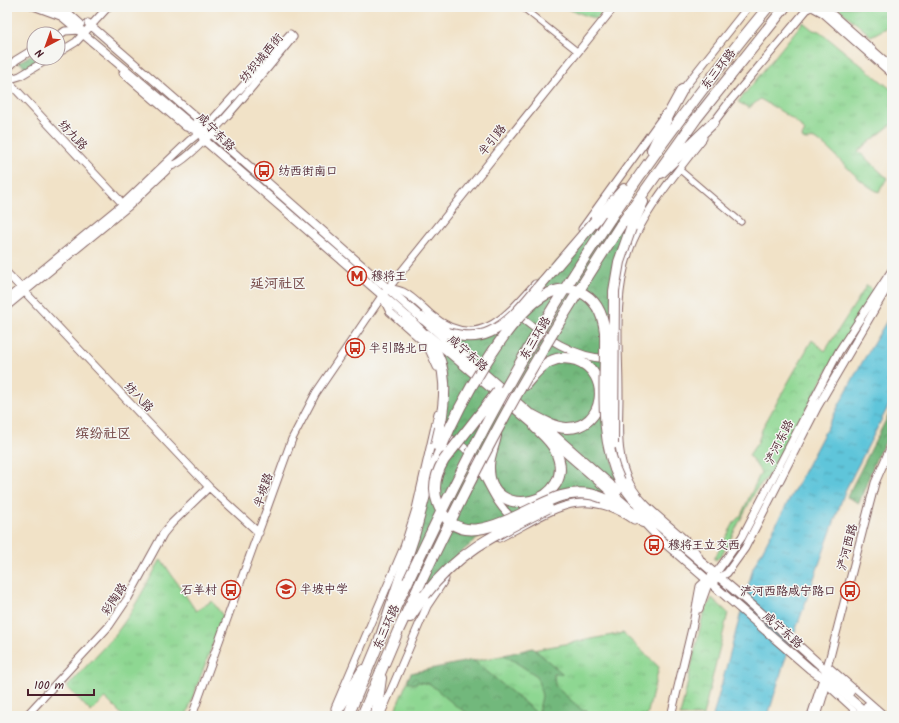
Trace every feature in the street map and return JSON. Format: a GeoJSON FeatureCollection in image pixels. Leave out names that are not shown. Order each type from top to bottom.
{"type":"FeatureCollection","features":[{"type":"Feature","properties":{"kind":"highway","name":"东三环路"},"geometry":{"type":"LineString","coordinates":[[348,716],[380,639],[458,477],[524,356],[610,219],[646,165],[692,101],[768,7]]}},
{"type":"Feature","properties":{"kind":"highway","name":"东三环路"},"geometry":{"type":"LineString","coordinates":[[362,716],[419,586],[452,517],[517,394],[558,324],[625,227],[652,180],[720,87],[785,7]]}},
{"type":"Feature","properties":{"kind":"highway"},"geometry":{"type":"LineString","coordinates":[[422,318],[435,327],[461,336],[478,335],[489,332],[503,324],[520,307],[646,165],[662,127],[682,90]]}},
{"type":"Feature","properties":{"kind":"highway"},"geometry":{"type":"LineString","coordinates":[[652,180],[671,165],[713,123]]}},
{"type":"Feature","properties":{"kind":"highway"},"geometry":{"type":"LineString","coordinates":[[625,227],[613,304],[614,447],[625,488]]}},
{"type":"Feature","properties":{"kind":"highway"},"geometry":{"type":"LineString","coordinates":[[380,639],[414,536],[438,447],[476,380],[518,320],[544,295],[558,290],[572,290],[581,293],[592,301],[599,309],[604,324],[607,439],[613,464],[625,488],[647,517]]}},
{"type":"Feature","properties":{"kind":"highway"},"geometry":{"type":"LineString","coordinates":[[407,318],[431,343],[441,363],[444,389],[437,431],[438,447]]}},
{"type":"Feature","properties":{"kind":"highway"},"geometry":{"type":"LineString","coordinates":[[524,356],[481,415],[442,464],[435,485],[436,498],[439,508],[446,517],[455,524],[466,528],[480,529],[498,524],[560,496],[579,493],[605,498],[626,509],[647,517]]}},
{"type":"Feature","properties":{"kind":"highway"},"geometry":{"type":"LineString","coordinates":[[517,394],[538,371],[551,361],[570,359],[581,362],[596,376],[600,388],[600,400],[596,411],[588,420],[577,426],[569,428],[555,426],[532,415]]}},
{"type":"Feature","properties":{"kind":"highway"},"geometry":{"type":"LineString","coordinates":[[500,425],[490,459],[489,469],[493,484],[503,496],[518,502],[536,500],[550,491],[555,484],[559,473],[559,463],[555,450],[535,427]]}},
{"type":"Feature","properties":{"kind":"highway"},"geometry":{"type":"LineString","coordinates":[[392,646],[425,595],[454,563],[492,536],[563,501],[582,497],[605,498]]}},
{"type":"Feature","properties":{"kind":"highway"},"geometry":{"type":"LineString","coordinates":[[333,716],[372,658]]}},
{"type":"Feature","properties":{"kind":"highway"},"geometry":{"type":"LineString","coordinates":[[376,716],[383,668]]}},
{"type":"Feature","properties":{"kind":"main road","name":"咸宁东路"},"geometry":{"type":"LineString","coordinates":[[51,7],[64,18],[85,29],[134,69],[205,131]]}},
{"type":"Feature","properties":{"kind":"main road","name":"咸宁东路"},"geometry":{"type":"LineString","coordinates":[[61,7],[388,288],[702,565],[817,661],[827,676],[840,690],[870,716]]}},
{"type":"Feature","properties":{"kind":"main road","name":"咸宁东路"},"geometry":{"type":"LineString","coordinates":[[205,131],[204,140],[407,318],[535,427],[647,517],[654,534],[721,593],[810,669],[827,676],[878,716]]}},
{"type":"Feature","properties":{"kind":"main road"},"geometry":{"type":"LineString","coordinates":[[599,473],[625,488]]}},
{"type":"Feature","properties":{"kind":"street"},"geometry":{"type":"LineString","coordinates":[[33,7],[64,18]]}},
{"type":"Feature","properties":{"kind":"street"},"geometry":{"type":"LineString","coordinates":[[66,48],[76,42],[102,7]]}},
{"type":"Feature","properties":{"kind":"street"},"geometry":{"type":"LineString","coordinates":[[66,31],[85,29],[108,7]]}},
{"type":"Feature","properties":{"kind":"street"},"geometry":{"type":"LineString","coordinates":[[522,7],[577,51]]}},
{"type":"Feature","properties":{"kind":"street","name":"半引路"},"geometry":{"type":"LineString","coordinates":[[388,288],[577,51],[614,7]]}},
{"type":"Feature","properties":{"kind":"street"},"geometry":{"type":"LineString","coordinates":[[388,288],[403,291],[441,323],[457,330],[474,331],[487,328],[499,322],[512,310],[581,231],[682,90],[748,7]]}},
{"type":"Feature","properties":{"kind":"street"},"geometry":{"type":"LineString","coordinates":[[824,7],[892,67]]}},
{"type":"Feature","properties":{"kind":"street"},"geometry":{"type":"LineString","coordinates":[[647,517],[630,485],[621,459],[619,359],[620,296],[628,252],[638,230],[713,123],[808,8],[812,8],[823,13],[892,74]]}},
{"type":"Feature","properties":{"kind":"street"},"geometry":{"type":"LineString","coordinates":[[85,29],[126,55],[197,118],[205,131]]}},
{"type":"Feature","properties":{"kind":"street","name":"纺织城西街"},"geometry":{"type":"LineString","coordinates":[[7,306],[23,290],[205,131],[293,37],[290,34],[205,131]]}},
{"type":"Feature","properties":{"kind":"street"},"geometry":{"type":"LineString","coordinates":[[7,69],[16,60],[26,54]]}},
{"type":"Feature","properties":{"kind":"street"},"geometry":{"type":"LineString","coordinates":[[126,55],[134,69]]}},
{"type":"Feature","properties":{"kind":"street"},"geometry":{"type":"LineString","coordinates":[[7,80],[20,76],[37,66]]}},
{"type":"Feature","properties":{"kind":"street","name":"纺九路"},"geometry":{"type":"LineString","coordinates":[[7,80],[123,204]]}},
{"type":"Feature","properties":{"kind":"street","name":"纺织城西街"},"geometry":{"type":"LineString","coordinates":[[7,299],[23,290],[130,206],[171,166],[177,164],[204,140]]}},
{"type":"Feature","properties":{"kind":"street"},"geometry":{"type":"LineString","coordinates":[[680,170],[740,222]]}},
{"type":"Feature","properties":{"kind":"street","name":"浐河东路"},"geometry":{"type":"LineString","coordinates":[[717,576],[744,533],[839,351],[892,270]]}},
{"type":"Feature","properties":{"kind":"street","name":"纺八路"},"geometry":{"type":"LineString","coordinates":[[7,273],[209,487],[259,533]]}},
{"type":"Feature","properties":{"kind":"street","name":"浐河东路"},"geometry":{"type":"LineString","coordinates":[[671,716],[693,624],[699,588],[717,576],[730,571],[745,548],[818,406],[892,279]]}},
{"type":"Feature","properties":{"kind":"street","name":"半坡路"},"geometry":{"type":"LineString","coordinates":[[192,716],[292,439],[302,417],[388,288]]}},
{"type":"Feature","properties":{"kind":"street"},"geometry":{"type":"LineString","coordinates":[[333,716],[404,547],[437,431],[440,396],[439,377],[436,365],[427,345],[390,312],[382,296]]}},
{"type":"Feature","properties":{"kind":"street"},"geometry":{"type":"LineString","coordinates":[[512,310],[538,331],[564,348],[593,358],[619,359]]}},
{"type":"Feature","properties":{"kind":"street"},"geometry":{"type":"LineString","coordinates":[[437,431],[453,440],[471,456],[480,466],[498,504],[508,515],[524,526]]}},
{"type":"Feature","properties":{"kind":"street","name":"浐河西路"},"geometry":{"type":"LineString","coordinates":[[817,716],[830,657],[875,483],[892,444]]}},
{"type":"Feature","properties":{"kind":"street","name":"彩陶路"},"geometry":{"type":"LineString","coordinates":[[26,716],[109,626],[128,598],[163,534],[172,523],[209,487]]}},
{"type":"Feature","properties":{"kind":"street"},"geometry":{"type":"LineString","coordinates":[[380,716],[427,606],[438,587],[459,566],[481,549],[566,506],[581,502],[594,502],[615,509],[654,534]]}},
{"type":"Feature","properties":{"kind":"street"},"geometry":{"type":"LineString","coordinates":[[827,676],[860,716]]}},
{"type":"Feature","properties":{"kind":"street"},"geometry":{"type":"LineString","coordinates":[[827,676],[886,716]]}},
{"type":"Feature","properties":{"kind":"street","name":"浐河西路"},"geometry":{"type":"LineString","coordinates":[[811,716],[827,676]]}},
{"type":"Feature","properties":{"kind":"green space"},"geometry":{"type":"Polygon","coordinates":[[[562,7],[608,7],[596,19],[562,7]]]}},
{"type":"Feature","properties":{"kind":"green space"},"geometry":{"type":"Polygon","coordinates":[[[837,7],[892,7],[892,25],[871,36],[837,7]]]}},
{"type":"Feature","properties":{"kind":"green space"},"geometry":{"type":"Polygon","coordinates":[[[803,22],[813,30],[819,31],[892,90],[892,124],[858,151],[887,178],[879,192],[864,183],[817,140],[803,139],[802,137],[805,131],[795,121],[783,113],[760,99],[749,108],[738,102],[803,22]]]}},
{"type":"Feature","properties":{"kind":"green space"},"geometry":{"type":"Polygon","coordinates":[[[26,58],[26,66],[32,66],[27,69],[19,62],[26,58]]]}},
{"type":"Feature","properties":{"kind":"green space"},"geometry":{"type":"Polygon","coordinates":[[[608,209],[629,226],[603,415],[619,488],[611,496],[587,490],[493,529],[477,539],[448,563],[421,592],[401,583],[412,555],[445,410],[436,347],[446,334],[485,336],[608,209]]]}},
{"type":"Feature","properties":{"kind":"green space"},"geometry":{"type":"Polygon","coordinates":[[[867,285],[874,292],[840,347],[774,469],[756,490],[722,555],[716,560],[714,559],[735,521],[741,515],[761,472],[749,455],[758,442],[763,427],[812,340],[825,351],[867,285]]]}},
{"type":"Feature","properties":{"kind":"green space"},"geometry":{"type":"Polygon","coordinates":[[[892,408],[892,431],[877,456],[859,503],[847,497],[892,408]]]}},
{"type":"Feature","properties":{"kind":"green space"},"geometry":{"type":"Polygon","coordinates":[[[161,559],[196,611],[212,601],[223,616],[186,716],[123,716],[105,698],[91,712],[67,687],[115,635],[130,614],[161,559]]]}},
{"type":"Feature","properties":{"kind":"green space"},"geometry":{"type":"Polygon","coordinates":[[[712,598],[728,613],[703,716],[680,716],[703,615],[712,598]]]}},
{"type":"Feature","properties":{"kind":"green space"},"geometry":{"type":"Polygon","coordinates":[[[623,633],[659,667],[647,716],[401,716],[395,710],[411,673],[623,633]]]}},
{"type":"Feature","properties":{"kind":"green space"},"geometry":{"type":"Polygon","coordinates":[[[533,648],[563,674],[554,674],[555,686],[582,710],[587,710],[586,716],[472,716],[456,706],[430,684],[419,682],[413,684],[407,681],[411,673],[473,660],[538,714],[542,696],[537,676],[504,655],[533,648]]]}},
{"type":"Feature","properties":{"kind":"water"},"geometry":{"type":"Polygon","coordinates":[[[892,312],[892,399],[845,491],[784,663],[768,716],[713,716],[753,568],[857,371],[892,312]]]}},
{"type":"Feature","properties":{"kind":"place","name":"纺西街南口"},"geometry":{"type":"Point","coordinates":[264,171]}},
{"type":"Feature","properties":{"kind":"place","name":"穆将王"},"geometry":{"type":"Point","coordinates":[357,276]}},
{"type":"Feature","properties":{"kind":"place","name":"半引路北口"},"geometry":{"type":"Point","coordinates":[355,348]}},
{"type":"Feature","properties":{"kind":"place","name":"穆将王立交西"},"geometry":{"type":"Point","coordinates":[654,545]}},
{"type":"Feature","properties":{"kind":"place","name":"半坡中学"},"geometry":{"type":"Point","coordinates":[286,589]}},
{"type":"Feature","properties":{"kind":"place","name":"石羊村"},"geometry":{"type":"Point","coordinates":[231,590]}},
{"type":"Feature","properties":{"kind":"place","name":"浐河西路咸宁路口"},"geometry":{"type":"Point","coordinates":[850,591]}},
{"type":"Feature","properties":{"kind":"district","name":"延河社区"},"geometry":{"type":"Point","coordinates":[278,283]}},
{"type":"Feature","properties":{"kind":"district","name":"缤纷社区"},"geometry":{"type":"Point","coordinates":[103,433]}}]}
